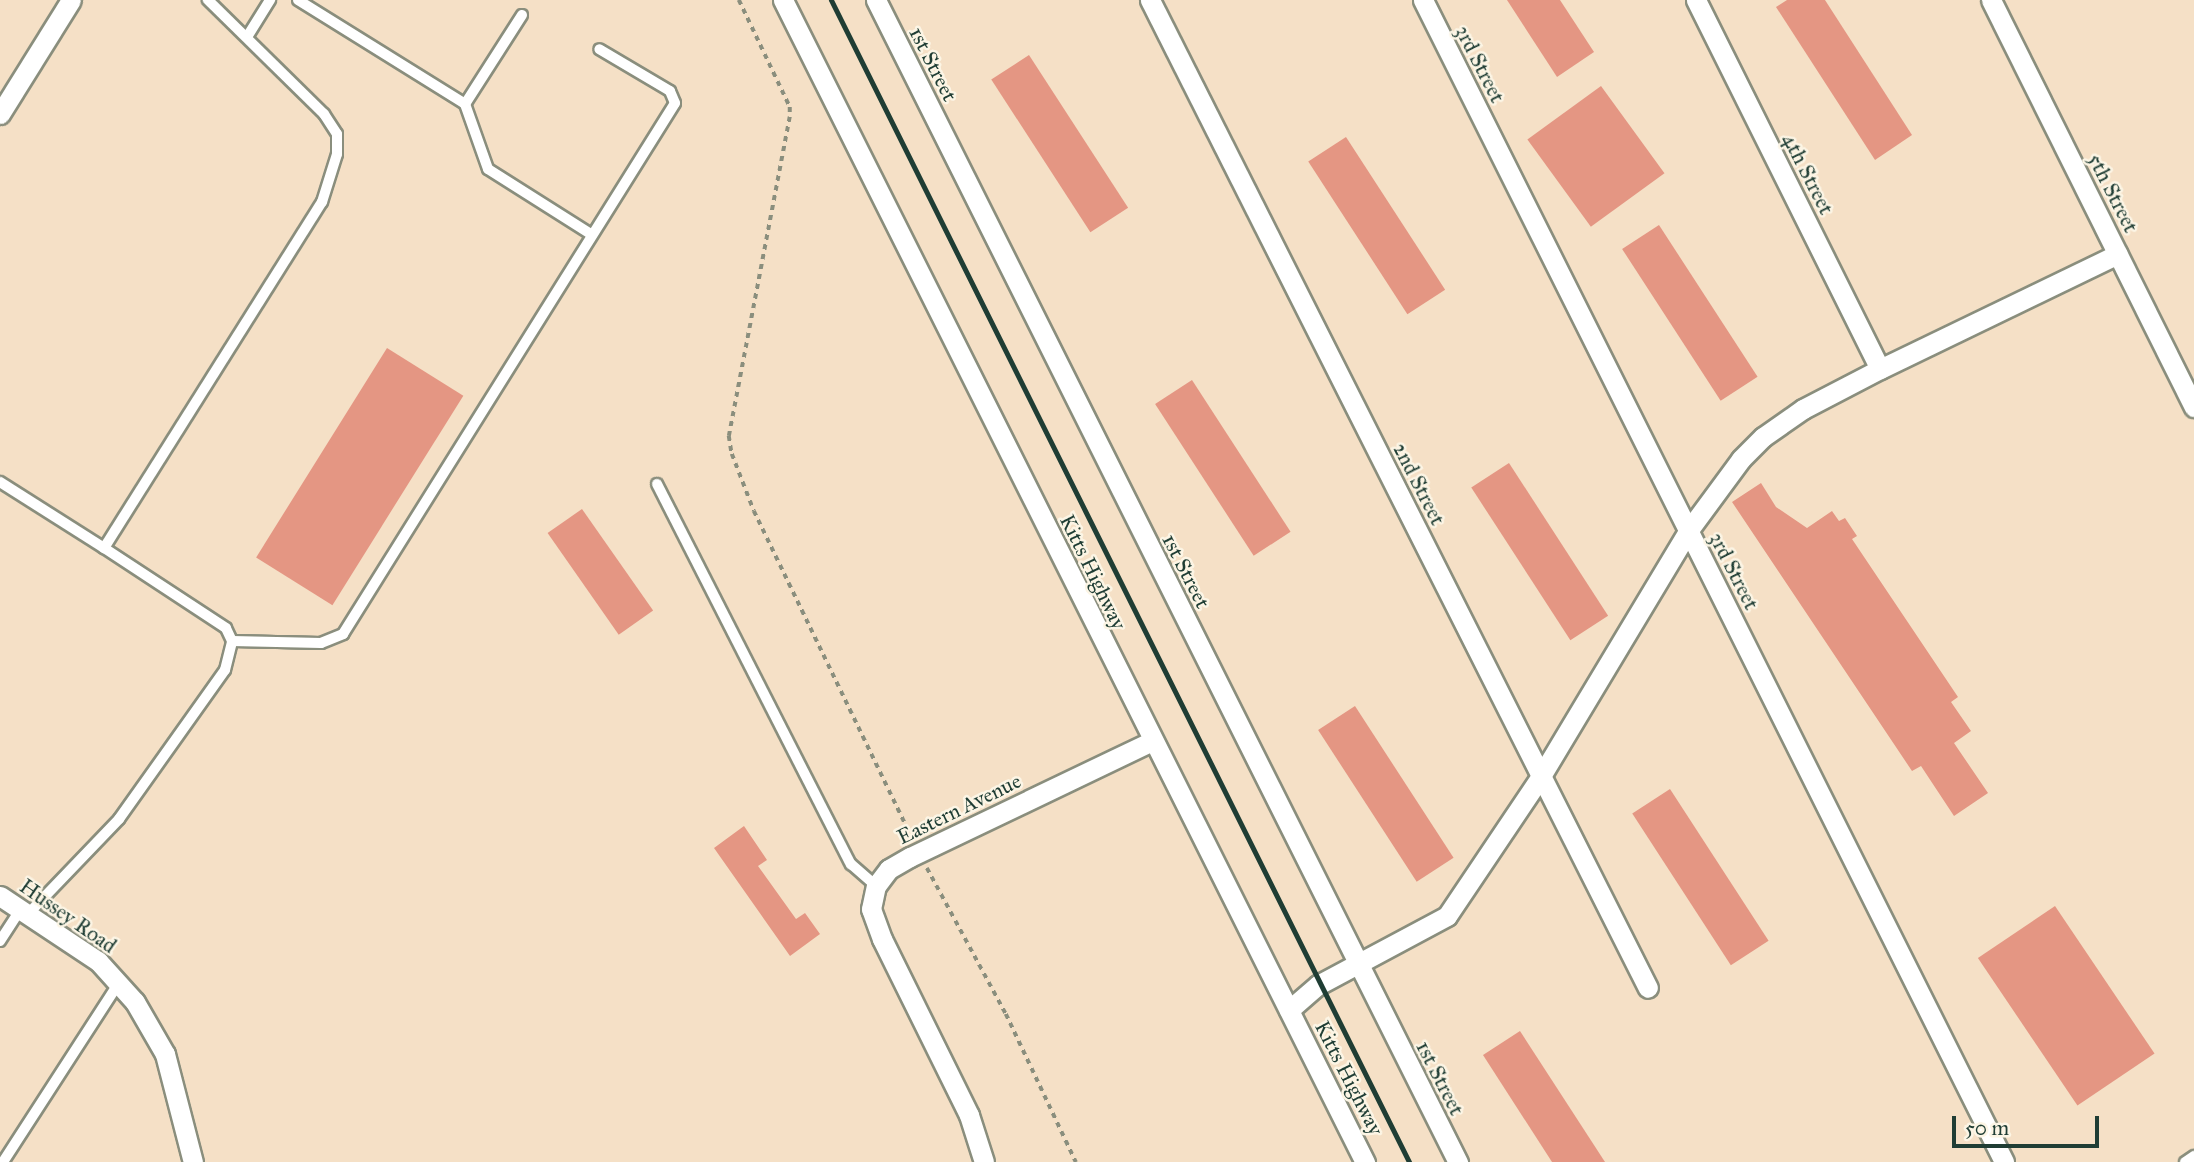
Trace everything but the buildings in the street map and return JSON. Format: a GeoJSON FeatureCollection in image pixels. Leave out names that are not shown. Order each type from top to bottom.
{"type":"FeatureCollection","features":[{"type":"Feature","properties":{"kind":"street"},"geometry":{"type":"LineString","coordinates":[[0,114],[71,0]]}},
{"type":"Feature","properties":{"kind":"street","name":"Kitts Highway"},"geometry":{"type":"LineString","coordinates":[[783,0],[1365,1162]]}},
{"type":"Feature","properties":{"kind":"street","name":"1st Street"},"geometry":{"type":"LineString","coordinates":[[876,0],[1458,1162]]}},
{"type":"Feature","properties":{"kind":"street","name":"2nd Street"},"geometry":{"type":"LineString","coordinates":[[1150,0],[1648,988]]}},
{"type":"Feature","properties":{"kind":"street","name":"3rd Street"},"geometry":{"type":"LineString","coordinates":[[1423,0],[2004,1162]]}},
{"type":"Feature","properties":{"kind":"street","name":"4th Street"},"geometry":{"type":"LineString","coordinates":[[1696,0],[1880,369]]}},
{"type":"Feature","properties":{"kind":"street","name":"5th Street"},"geometry":{"type":"LineString","coordinates":[[1991,0],[2194,407]]}},
{"type":"Feature","properties":{"kind":"street"},"geometry":{"type":"LineString","coordinates":[[1289,1010],[1318,985],[1358,967],[1447,916],[1541,776],[1688,531],[1741,459],[1763,437],[1803,409],[1880,369],[2118,254]]}},
{"type":"Feature","properties":{"kind":"street","name":"Eastern Avenue"},"geometry":{"type":"LineString","coordinates":[[876,886],[889,869],[919,853],[1152,741]]}},
{"type":"Feature","properties":{"kind":"street"},"geometry":{"type":"LineString","coordinates":[[876,886],[871,909],[882,939],[969,1115],[984,1162]]}},
{"type":"Feature","properties":{"kind":"street","name":"Hussey Road"},"geometry":{"type":"LineString","coordinates":[[0,896],[98,961],[155,1031],[193,1162]]}},
{"type":"Feature","properties":{"kind":"lane"},"geometry":{"type":"LineString","coordinates":[[104,548],[322,202],[331,179],[337,134],[324,114],[208,0]]}},
{"type":"Feature","properties":{"kind":"lane"},"geometry":{"type":"LineString","coordinates":[[247,37],[270,0]]}},
{"type":"Feature","properties":{"kind":"lane"},"geometry":{"type":"LineString","coordinates":[[298,0],[464,104],[488,169],[591,234]]}},
{"type":"Feature","properties":{"kind":"lane"},"geometry":{"type":"LineString","coordinates":[[464,104],[522,15]]}},
{"type":"Feature","properties":{"kind":"lane"},"geometry":{"type":"LineString","coordinates":[[232,641],[321,643],[343,634],[675,103],[670,91],[598,50]]}},
{"type":"Feature","properties":{"kind":"lane"},"geometry":{"type":"LineString","coordinates":[[0,482],[216,619],[232,641],[225,670],[169,754],[84,859],[24,911],[0,941]]}},
{"type":"Feature","properties":{"kind":"lane"},"geometry":{"type":"LineString","coordinates":[[657,484],[851,864],[876,886]]}},
{"type":"Feature","properties":{"kind":"lane"},"geometry":{"type":"LineString","coordinates":[[3,1162],[118,984]]}},
{"type":"Feature","properties":{"kind":"lane"},"geometry":{"type":"LineString","coordinates":[[2185,1162],[2194,1156]]}},
{"type":"Feature","properties":{"kind":"path"},"geometry":{"type":"LineString","coordinates":[[739,0],[790,107],[790,117],[729,436],[732,454],[754,511],[919,853],[1006,1014],[1076,1162]]}},
{"type":"Feature","properties":{"kind":"railway"},"geometry":{"type":"LineString","coordinates":[[831,0],[1409,1162]]}}]}
